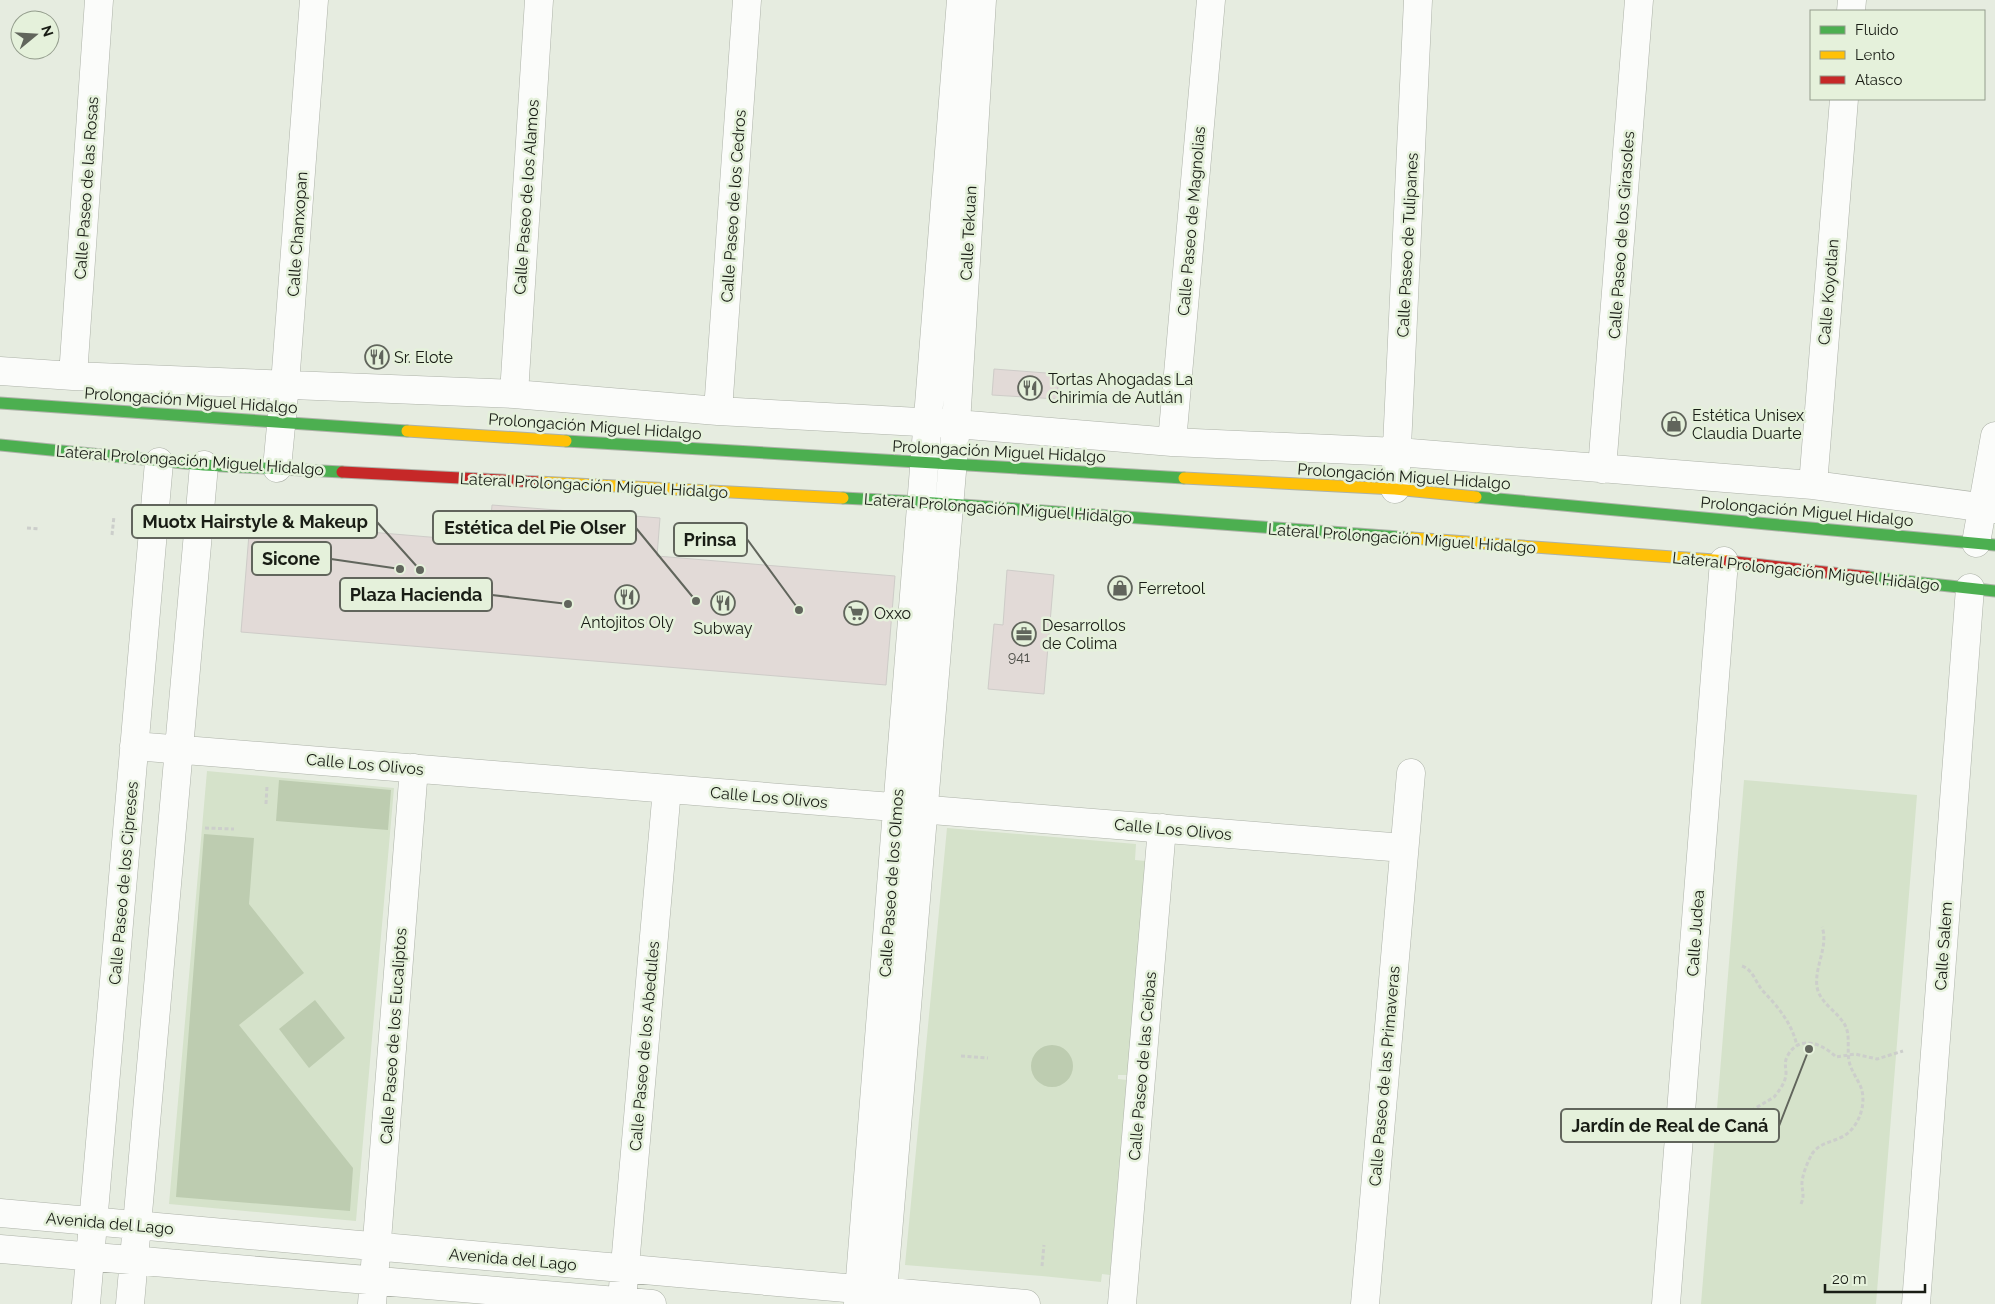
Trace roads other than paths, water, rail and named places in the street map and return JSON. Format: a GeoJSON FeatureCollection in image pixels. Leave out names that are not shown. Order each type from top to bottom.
{"type":"FeatureCollection","features":[{"type":"Feature","properties":{"kind":"street","name":"Calle Paseo de las Rosas"},"geometry":{"type":"LineString","coordinates":[[72,376],[100,0]]}},
{"type":"Feature","properties":{"kind":"street","name":"Calle Chanxopan"},"geometry":{"type":"LineString","coordinates":[[277,468],[314,0]]}},
{"type":"Feature","properties":{"kind":"street","name":"Calle Paseo de los Alamos"},"geometry":{"type":"LineString","coordinates":[[514,394],[539,0]]}},
{"type":"Feature","properties":{"kind":"street","name":"Calle Paseo de los Cedros"},"geometry":{"type":"LineString","coordinates":[[718,411],[747,0]]}},
{"type":"Feature","properties":{"kind":"street","name":"Calle Tekuan"},"geometry":{"type":"LineString","coordinates":[[924,463],[961,0]]}},
{"type":"Feature","properties":{"kind":"street","name":"Calle Tekuan"},"geometry":{"type":"LineString","coordinates":[[953,465],[982,0]]}},
{"type":"Feature","properties":{"kind":"street","name":"Calle Paseo de Magnolias"},"geometry":{"type":"LineString","coordinates":[[1172,442],[1211,0]]}},
{"type":"Feature","properties":{"kind":"street","name":"Calle Paseo de Tulipanes"},"geometry":{"type":"LineString","coordinates":[[1394,489],[1398,452],[1418,0]]}},
{"type":"Feature","properties":{"kind":"street","name":"Calle Paseo de los Girasoles"},"geometry":{"type":"LineString","coordinates":[[1602,470],[1639,0]]}},
{"type":"Feature","properties":{"kind":"street","name":"Calle Koyotlan"},"geometry":{"type":"LineString","coordinates":[[1813,486],[1844,100]]}},
{"type":"Feature","properties":{"kind":"street"},"geometry":{"type":"LineString","coordinates":[[0,371],[72,376],[514,394],[718,411],[956,424],[1172,442],[1398,452],[1813,486],[1989,508]]}},
{"type":"Feature","properties":{"kind":"street","name":"Prolongación Miguel Hidalgo"},"geometry":{"type":"LineString","coordinates":[[0,404],[953,465],[1394,489],[1986,544]]}},
{"type":"Feature","properties":{"kind":"street"},"geometry":{"type":"LineString","coordinates":[[1986,544],[1995,436]]}},
{"type":"Feature","properties":{"kind":"street","name":"Lateral Prolongación Miguel Hidalgo"},"geometry":{"type":"LineString","coordinates":[[0,445],[159,462],[950,504],[1724,561],[1983,589]]}},
{"type":"Feature","properties":{"kind":"street","name":"Calle Paseo de los Cipreses"},"geometry":{"type":"LineString","coordinates":[[86,1304],[159,462]]}},
{"type":"Feature","properties":{"kind":"street","name":"Calle Paseo de los Olmos"},"geometry":{"type":"LineString","coordinates":[[871,1297],[910,808],[924,463]]}},
{"type":"Feature","properties":{"kind":"street"},"geometry":{"type":"LineString","coordinates":[[130,1304],[204,464]]}},
{"type":"Feature","properties":{"kind":"street","name":"Calle Paseo de los Olmos"},"geometry":{"type":"LineString","coordinates":[[910,808],[950,504],[953,465]]}},
{"type":"Feature","properties":{"kind":"street","name":"Calle Judea"},"geometry":{"type":"LineString","coordinates":[[1666,1304],[1724,561]]}},
{"type":"Feature","properties":{"kind":"street","name":"Calle Salem"},"geometry":{"type":"LineString","coordinates":[[1916,1304],[1983,589]]}},
{"type":"Feature","properties":{"kind":"street","name":"Calle Los Olivos"},"geometry":{"type":"LineString","coordinates":[[134,746],[1404,848]]}},
{"type":"Feature","properties":{"kind":"street","name":"Calle Paseo de los Eucaliptos"},"geometry":{"type":"LineString","coordinates":[[373,1292],[414,768]]}},
{"type":"Feature","properties":{"kind":"street","name":"Calle Paseo de las Primaveras"},"geometry":{"type":"LineString","coordinates":[[1365,1304],[1411,773]]}},
{"type":"Feature","properties":{"kind":"street","name":"Calle Paseo de los Abedules"},"geometry":{"type":"LineString","coordinates":[[621,1303],[668,789]]}},
{"type":"Feature","properties":{"kind":"street","name":"Calle Paseo de las Ceibas"},"geometry":{"type":"LineString","coordinates":[[1122,1304],[1162,828]]}},
{"type":"Feature","properties":{"kind":"street","name":"Avenida del Lago"},"geometry":{"type":"LineString","coordinates":[[0,1213],[625,1269],[871,1297],[1026,1304]]}},
{"type":"Feature","properties":{"kind":"street","name":"Avenida del Lago"},"geometry":{"type":"LineString","coordinates":[[0,1249],[134,1261],[373,1292],[652,1304]]}},
{"type":"Feature","properties":{"kind":"place","name":"Sr. Elote"},"geometry":{"type":"Point","coordinates":[377,357]}},
{"type":"Feature","properties":{"kind":"place","name":"Tortas Ahogadas La Chirimía de Autlán"},"geometry":{"type":"Point","coordinates":[1030,388]}},
{"type":"Feature","properties":{"kind":"place","name":"Estética Unisex Claudia Duarte"},"geometry":{"type":"Point","coordinates":[1674,424]}},
{"type":"Feature","properties":{"kind":"place","name":"Sicone"},"geometry":{"type":"Point","coordinates":[400,569]}},
{"type":"Feature","properties":{"kind":"place","name":"Muotx Hairstyle & Makeup"},"geometry":{"type":"Point","coordinates":[420,570]}},
{"type":"Feature","properties":{"kind":"place","name":"Ferretool"},"geometry":{"type":"Point","coordinates":[1120,588]}},
{"type":"Feature","properties":{"kind":"place","name":"Antojitos Oly"},"geometry":{"type":"Point","coordinates":[627,597]}},
{"type":"Feature","properties":{"kind":"place","name":"Estética del Pie Olser"},"geometry":{"type":"Point","coordinates":[696,601]}},
{"type":"Feature","properties":{"kind":"place","name":"Subway"},"geometry":{"type":"Point","coordinates":[723,603]}},
{"type":"Feature","properties":{"kind":"place","name":"Plaza Hacienda"},"geometry":{"type":"Point","coordinates":[568,604]}},
{"type":"Feature","properties":{"kind":"place","name":"Prinsa"},"geometry":{"type":"Point","coordinates":[799,610]}},
{"type":"Feature","properties":{"kind":"place","name":"Oxxo"},"geometry":{"type":"Point","coordinates":[856,613]}},
{"type":"Feature","properties":{"kind":"place","name":"Desarrollos de Colima"},"geometry":{"type":"Point","coordinates":[1024,634]}},
{"type":"Feature","properties":{"kind":"place","name":"Jardín de Real de Caná"},"geometry":{"type":"Point","coordinates":[1809,1049]}}]}
